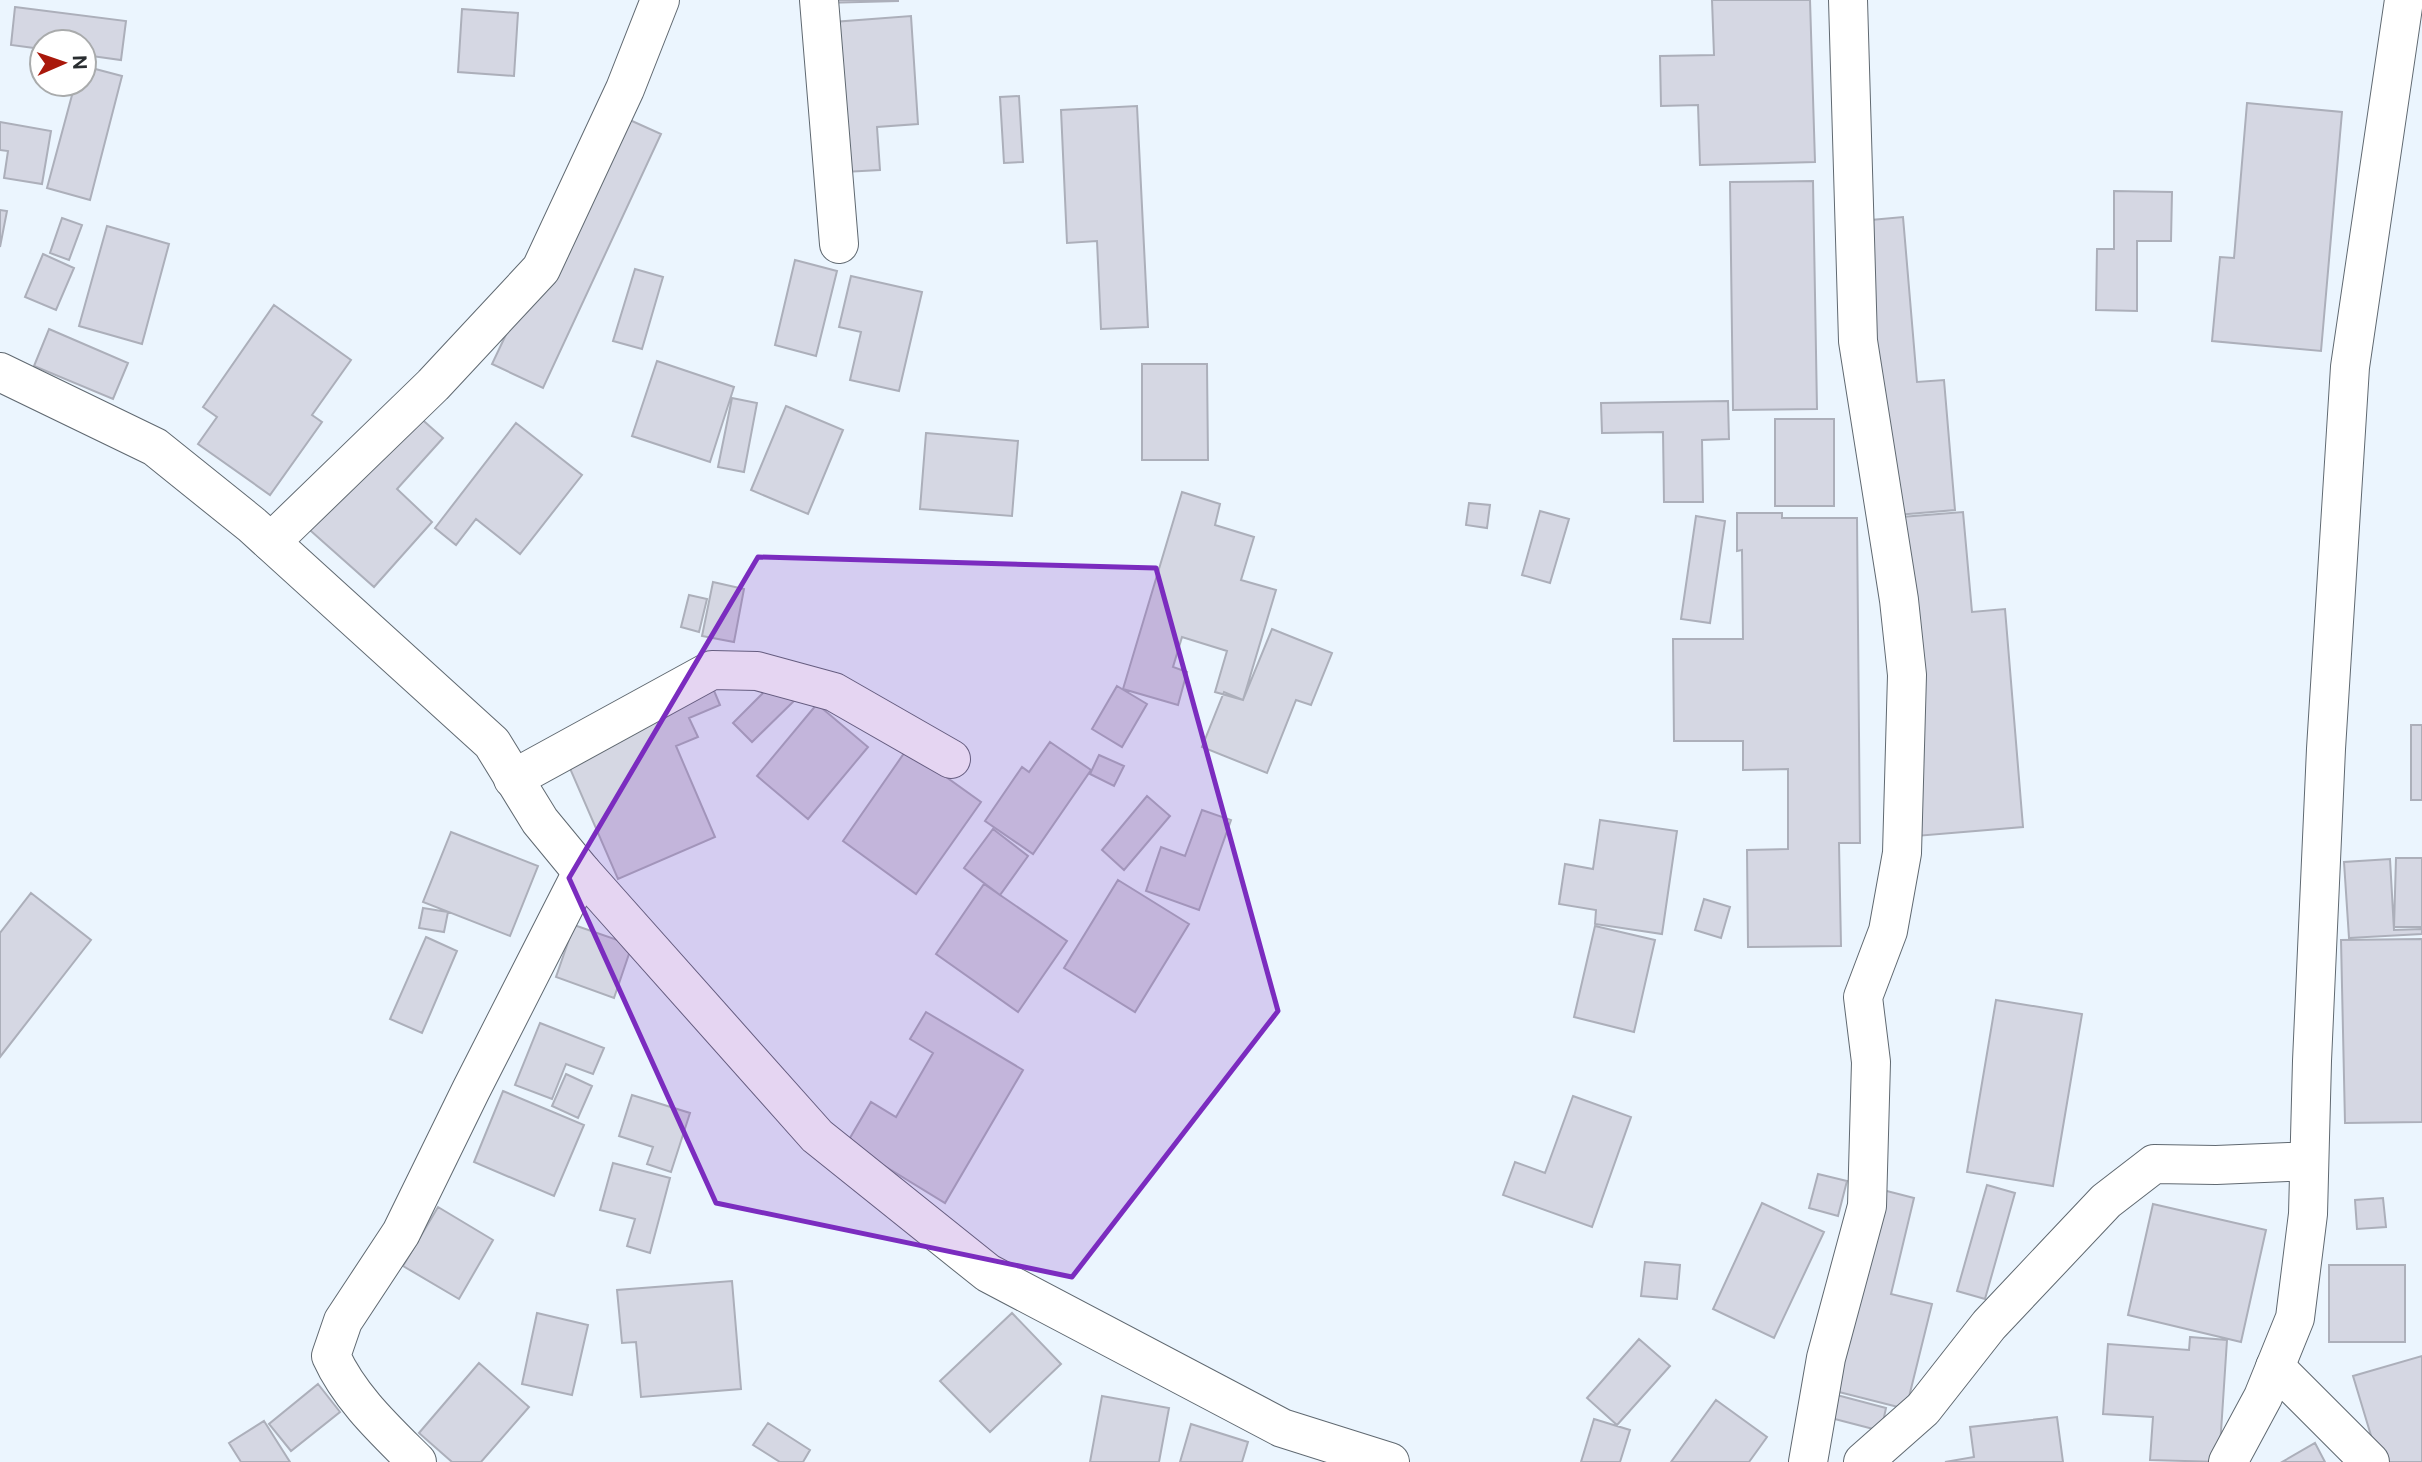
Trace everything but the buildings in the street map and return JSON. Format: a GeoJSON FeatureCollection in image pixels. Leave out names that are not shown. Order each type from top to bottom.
{"type":"FeatureCollection","features":[{"type":"Feature","properties":{"kind":"street"},"geometry":{"type":"LineString","coordinates":[[271,542],[433,385],[541,269],[625,89],[660,0]]}},
{"type":"Feature","properties":{"kind":"street"},"geometry":{"type":"LineString","coordinates":[[819,0],[839,244]]}},
{"type":"Feature","properties":{"kind":"street"},"geometry":{"type":"LineString","coordinates":[[1808,1462],[1826,1359],[1867,1206],[1871,1062],[1863,997],[1888,930],[1902,853],[1907,675],[1899,600],[1858,341],[1848,0]]}},
{"type":"Feature","properties":{"kind":"street"},"geometry":{"type":"LineString","coordinates":[[2228,1462],[2263,1397],[2295,1318],[2308,1214],[2312,1061],[2326,763],[2350,367],[2404,0]]}},
{"type":"Feature","properties":{"kind":"street"},"geometry":{"type":"LineString","coordinates":[[0,372],[155,447],[271,542],[492,743],[540,821],[582,872],[817,1136],[988,1273],[1282,1427],[1390,1462]]}},
{"type":"Feature","properties":{"kind":"street"},"geometry":{"type":"LineString","coordinates":[[513,779],[712,670],[757,671],[834,692],[951,759]]}},
{"type":"Feature","properties":{"kind":"street"},"geometry":{"type":"LineString","coordinates":[[417,1462],[384,1429],[342,1379],[331,1356],[343,1321],[401,1233],[582,872]]}},
{"type":"Feature","properties":{"kind":"street"},"geometry":{"type":"LineString","coordinates":[[1863,1462],[1923,1409],[1989,1325],[2097,1210],[2154,1164],[2216,1165],[2309,1161]]}},
{"type":"Feature","properties":{"kind":"street"},"geometry":{"type":"LineString","coordinates":[[2275,1367],[2370,1462]]}},
{"type":"Feature","properties":{"kind":"highlighted area"},"geometry":{"type":"Polygon","coordinates":[[[758,557],[1156,568],[1278,1011],[1072,1277],[716,1203],[569,878],[758,557]]]}}]}
